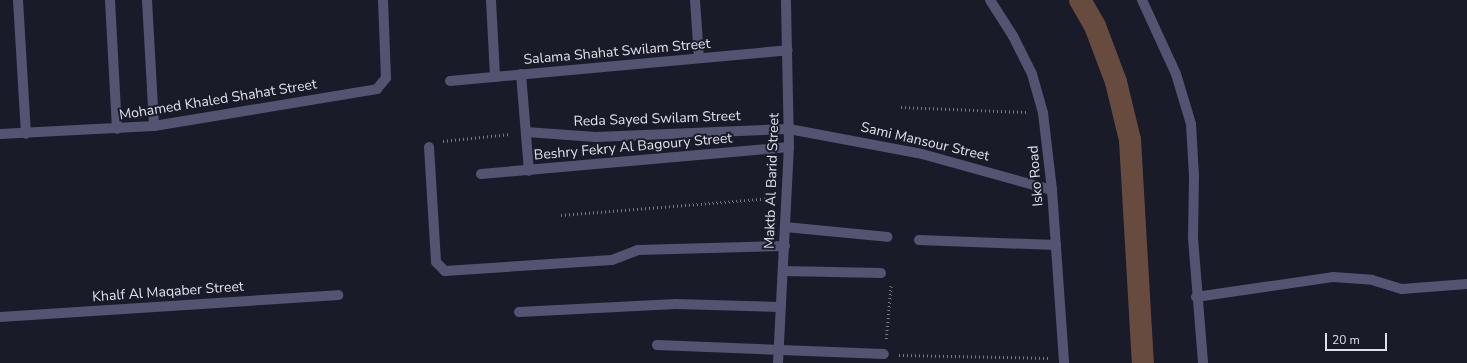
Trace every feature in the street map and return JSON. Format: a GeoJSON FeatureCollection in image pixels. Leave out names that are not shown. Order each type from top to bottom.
{"type":"FeatureCollection","features":[{"type":"Feature","properties":{"kind":"street"},"geometry":{"type":"LineString","coordinates":[[18,0],[26,134]]}},
{"type":"Feature","properties":{"kind":"street"},"geometry":{"type":"LineString","coordinates":[[110,0],[117,130]]}},
{"type":"Feature","properties":{"kind":"street"},"geometry":{"type":"LineString","coordinates":[[146,0],[154,126]]}},
{"type":"Feature","properties":{"kind":"street","name":"Mohamed Khaled Shahat Street"},"geometry":{"type":"LineString","coordinates":[[0,134],[117,130],[154,126],[377,89],[386,78],[383,0]]}},
{"type":"Feature","properties":{"kind":"street"},"geometry":{"type":"LineString","coordinates":[[491,0],[495,77]]}},
{"type":"Feature","properties":{"kind":"street"},"geometry":{"type":"LineString","coordinates":[[695,0],[699,58]]}},
{"type":"Feature","properties":{"kind":"street","name":"Maktb Al Barid Street"},"geometry":{"type":"LineString","coordinates":[[778,363],[789,147],[786,0]]}},
{"type":"Feature","properties":{"kind":"street","name":"Isko Road"},"geometry":{"type":"LineString","coordinates":[[990,0],[1013,36],[1032,74],[1043,113],[1052,190],[1064,361]]}},
{"type":"Feature","properties":{"kind":"street"},"geometry":{"type":"LineString","coordinates":[[1142,0],[1176,74],[1191,124],[1194,150],[1193,238],[1196,297],[1203,363]]}},
{"type":"Feature","properties":{"kind":"street","name":"Salama Shahat Swilam Street"},"geometry":{"type":"LineString","coordinates":[[450,81],[788,50]]}},
{"type":"Feature","properties":{"kind":"street"},"geometry":{"type":"LineString","coordinates":[[521,74],[529,170]]}},
{"type":"Feature","properties":{"kind":"street","name":"Reda Sayed Swilam Street"},"geometry":{"type":"LineString","coordinates":[[526,132],[596,137],[789,129]]}},
{"type":"Feature","properties":{"kind":"street","name":"Sami Mansour Street"},"geometry":{"type":"LineString","coordinates":[[789,129],[922,154],[1052,190]]}},
{"type":"Feature","properties":{"kind":"street"},"geometry":{"type":"LineString","coordinates":[[429,147],[436,262],[445,271],[612,260],[638,250],[785,246]]}},
{"type":"Feature","properties":{"kind":"street","name":"Beshry Fekry Al Bagoury Street"},"geometry":{"type":"LineString","coordinates":[[481,174],[789,147]]}},
{"type":"Feature","properties":{"kind":"street"},"geometry":{"type":"LineString","coordinates":[[785,227],[888,237]]}},
{"type":"Feature","properties":{"kind":"street"},"geometry":{"type":"LineString","coordinates":[[919,240],[1056,245]]}},
{"type":"Feature","properties":{"kind":"street"},"geometry":{"type":"LineString","coordinates":[[783,270],[881,273]]}},
{"type":"Feature","properties":{"kind":"street"},"geometry":{"type":"LineString","coordinates":[[1196,297],[1333,277],[1372,280],[1402,289],[1467,284]]}},
{"type":"Feature","properties":{"kind":"street","name":"Khalf Al Maqaber Street"},"geometry":{"type":"LineString","coordinates":[[0,317],[338,295]]}},
{"type":"Feature","properties":{"kind":"street"},"geometry":{"type":"LineString","coordinates":[[519,312],[676,304],[780,307]]}},
{"type":"Feature","properties":{"kind":"street"},"geometry":{"type":"LineString","coordinates":[[658,345],[884,354]]}},
{"type":"Feature","properties":{"kind":"path"},"geometry":{"type":"LineString","coordinates":[[901,107],[1043,113]]}},
{"type":"Feature","properties":{"kind":"path"},"geometry":{"type":"LineString","coordinates":[[429,147],[434,142],[526,132]]}},
{"type":"Feature","properties":{"kind":"path"},"geometry":{"type":"LineString","coordinates":[[561,215],[786,197]]}},
{"type":"Feature","properties":{"kind":"path"},"geometry":{"type":"LineString","coordinates":[[881,273],[890,277],[891,283],[884,354],[1064,361]]}},
{"type":"Feature","properties":{"kind":"waterway"},"geometry":{"type":"LineString","coordinates":[[1080,0],[1095,26],[1116,82],[1130,140],[1143,363]]}}]}
